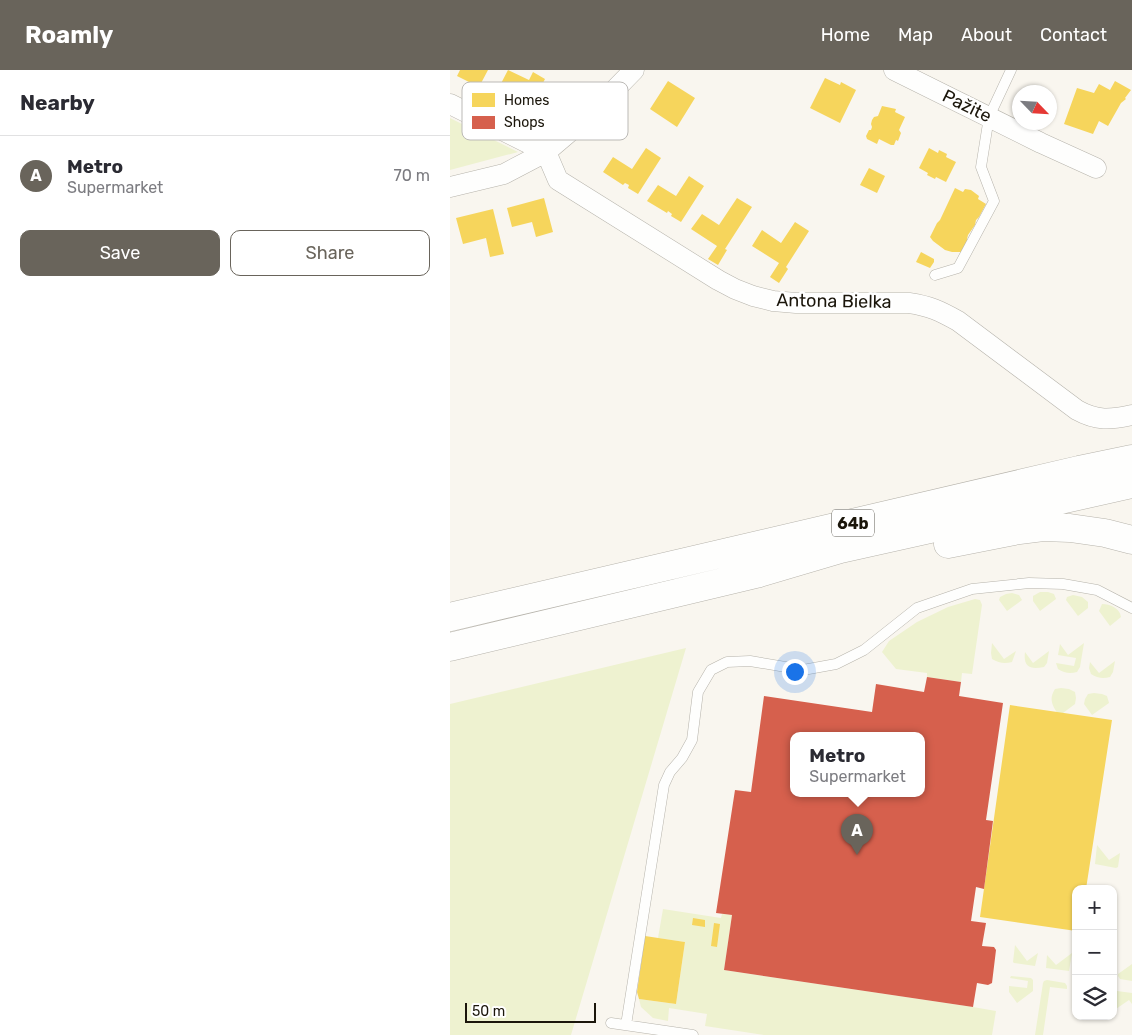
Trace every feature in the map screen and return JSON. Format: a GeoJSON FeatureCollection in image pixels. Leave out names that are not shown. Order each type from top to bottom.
{"type":"FeatureCollection","features":[{"type":"Feature","properties":{"kind":"main road","name":"64b"},"geometry":{"type":"LineString","coordinates":[[450,617],[1132,459]]}},
{"type":"Feature","properties":{"kind":"main road","name":"64b"},"geometry":{"type":"LineString","coordinates":[[450,646],[756,574],[840,549],[1132,484]]}},
{"type":"Feature","properties":{"kind":"main road"},"geometry":{"type":"LineString","coordinates":[[756,574],[848,562],[1043,527],[1070,528],[1105,533],[1132,540]]}},
{"type":"Feature","properties":{"kind":"street"},"geometry":{"type":"LineString","coordinates":[[622,82],[634,70]]}},
{"type":"Feature","properties":{"kind":"street","name":"Pažite"},"geometry":{"type":"LineString","coordinates":[[894,70],[1096,168]]}},
{"type":"Feature","properties":{"kind":"street"},"geometry":{"type":"LineString","coordinates":[[450,104],[462,110]]}},
{"type":"Feature","properties":{"kind":"street"},"geometry":{"type":"LineString","coordinates":[[522,140],[546,152]]}},
{"type":"Feature","properties":{"kind":"street"},"geometry":{"type":"LineString","coordinates":[[450,187],[504,174],[546,152],[560,140]]}},
{"type":"Feature","properties":{"kind":"street","name":"Antona Bielka"},"geometry":{"type":"LineString","coordinates":[[546,152],[558,180],[735,290],[773,301],[796,303],[909,303],[925,305],[940,310],[958,321],[1085,415],[1103,419],[1132,415]]}},
{"type":"Feature","properties":{"kind":"lane"},"geometry":{"type":"LineString","coordinates":[[934,275],[958,268],[994,201],[981,167],[989,117],[1011,70]]}},
{"type":"Feature","properties":{"kind":"lane"},"geometry":{"type":"LineString","coordinates":[[626,1025],[664,785],[670,772],[682,758],[692,740],[698,692],[711,670],[727,662],[750,661],[804,670],[836,664],[864,650],[918,608],[972,589],[1029,583],[1063,584],[1097,590],[1132,608]]}},
{"type":"Feature","properties":{"kind":"lane"},"geometry":{"type":"LineString","coordinates":[[611,1023],[693,1035]]}},
{"type":"Feature","properties":{"kind":"green space"},"geometry":{"type":"Polygon","coordinates":[[[450,118],[462,124],[462,140],[494,140],[518,152],[450,170],[450,118]]]}},
{"type":"Feature","properties":{"kind":"green space"},"geometry":{"type":"Polygon","coordinates":[[[1040,592],[1054,594],[1056,599],[1040,611],[1033,601],[1033,596],[1040,592]]]}},
{"type":"Feature","properties":{"kind":"green space"},"geometry":{"type":"Polygon","coordinates":[[[1012,593],[1019,595],[1022,600],[1007,611],[999,600],[1000,597],[1012,593]]]}},
{"type":"Feature","properties":{"kind":"green space"},"geometry":{"type":"Polygon","coordinates":[[[1073,595],[1082,597],[1088,602],[1088,608],[1078,616],[1066,600],[1067,597],[1073,595]]]}},
{"type":"Feature","properties":{"kind":"green space"},"geometry":{"type":"Polygon","coordinates":[[[975,599],[980,600],[982,605],[972,674],[962,673],[961,682],[927,677],[927,673],[896,669],[882,652],[889,641],[917,622],[948,607],[975,599]]]}},
{"type":"Feature","properties":{"kind":"green space"},"geometry":{"type":"Polygon","coordinates":[[[1102,604],[1114,607],[1119,611],[1121,617],[1110,626],[1099,611],[1102,604]]]}},
{"type":"Feature","properties":{"kind":"green space"},"geometry":{"type":"Polygon","coordinates":[[[992,643],[1004,659],[1016,651],[1012,662],[1002,663],[992,659],[992,643]]]}},
{"type":"Feature","properties":{"kind":"green space"},"geometry":{"type":"Polygon","coordinates":[[[1084,643],[1080,667],[1077,672],[1067,673],[1058,669],[1056,663],[1074,666],[1076,658],[1058,655],[1060,644],[1068,655],[1084,643]]]}},
{"type":"Feature","properties":{"kind":"green space"},"geometry":{"type":"Polygon","coordinates":[[[686,648],[571,1035],[450,1035],[450,704],[686,648]]]}},
{"type":"Feature","properties":{"kind":"green space"},"geometry":{"type":"Polygon","coordinates":[[[1049,651],[1047,663],[1044,667],[1031,668],[1026,664],[1025,652],[1033,663],[1049,651]]]}},
{"type":"Feature","properties":{"kind":"green space"},"geometry":{"type":"Polygon","coordinates":[[[1115,661],[1110,677],[1100,678],[1091,674],[1090,662],[1099,673],[1115,661]]]}},
{"type":"Feature","properties":{"kind":"green space"},"geometry":{"type":"Polygon","coordinates":[[[1061,688],[1075,692],[1076,698],[1075,704],[1059,716],[1053,706],[1052,696],[1055,689],[1061,688]]]}},
{"type":"Feature","properties":{"kind":"green space"},"geometry":{"type":"Polygon","coordinates":[[[1094,693],[1107,696],[1109,703],[1092,715],[1084,704],[1088,694],[1094,693]]]}},
{"type":"Feature","properties":{"kind":"green space"},"geometry":{"type":"Polygon","coordinates":[[[1097,845],[1109,860],[1120,853],[1118,867],[1095,864],[1097,845]]]}},
{"type":"Feature","properties":{"kind":"green space"},"geometry":{"type":"Polygon","coordinates":[[[663,909],[721,918],[722,914],[732,915],[724,970],[996,1011],[992,1035],[764,1035],[705,1026],[707,1014],[669,1008],[668,1021],[653,1018],[641,1007],[639,999],[676,1004],[685,942],[658,938],[663,909]]]}},
{"type":"Feature","properties":{"kind":"green space"},"geometry":{"type":"Polygon","coordinates":[[[1015,945],[1027,961],[1038,953],[1035,966],[1013,962],[1015,945]]]}},
{"type":"Feature","properties":{"kind":"green space"},"geometry":{"type":"Polygon","coordinates":[[[1072,953],[1069,971],[1046,968],[1047,955],[1056,965],[1072,953]]]}},
{"type":"Feature","properties":{"kind":"green space"},"geometry":{"type":"Polygon","coordinates":[[[1132,964],[1132,981],[1120,979],[1118,974],[1132,964]]]}},
{"type":"Feature","properties":{"kind":"green space"},"geometry":{"type":"Polygon","coordinates":[[[1011,976],[1031,978],[1033,980],[1033,991],[1017,1003],[1009,992],[1009,986],[1027,988],[1028,981],[1010,978],[1011,976]]]}},
{"type":"Feature","properties":{"kind":"green space"},"geometry":{"type":"Polygon","coordinates":[[[1047,980],[1065,983],[1067,989],[1050,987],[1043,1035],[1035,1035],[1043,983],[1047,980]]]}},
{"type":"Feature","properties":{"kind":"green space"},"geometry":{"type":"Polygon","coordinates":[[[1117,991],[1132,993],[1132,1004],[1129,1000],[1117,1008],[1117,991]]]}},
{"type":"Feature","properties":{"kind":"building: Homes"},"geometry":{"type":"Polygon","coordinates":[[[460,70],[488,70],[482,82],[469,82],[457,76],[460,70]]]}},
{"type":"Feature","properties":{"kind":"building: Homes"},"geometry":{"type":"Polygon","coordinates":[[[508,70],[529,80],[533,72],[545,79],[543,82],[502,82],[508,70]]]}},
{"type":"Feature","properties":{"kind":"building: Homes"},"geometry":{"type":"Polygon","coordinates":[[[825,78],[840,85],[841,82],[856,90],[840,123],[810,108],[825,78]]]}},
{"type":"Feature","properties":{"kind":"building: Homes"},"geometry":{"type":"Polygon","coordinates":[[[668,81],[695,98],[677,127],[650,109],[668,81]]]}},
{"type":"Feature","properties":{"kind":"building: Homes"},"geometry":{"type":"Polygon","coordinates":[[[1115,81],[1131,90],[1108,126],[1099,121],[1093,134],[1064,124],[1077,88],[1094,93],[1099,84],[1110,90],[1115,81]]]}},
{"type":"Feature","properties":{"kind":"building: Homes"},"geometry":{"type":"Polygon","coordinates":[[[882,106],[896,109],[895,112],[905,117],[899,130],[901,133],[898,141],[896,140],[894,145],[879,139],[877,144],[867,139],[866,136],[869,130],[871,130],[872,120],[878,116],[882,106]]]}},
{"type":"Feature","properties":{"kind":"building: Homes"},"geometry":{"type":"Polygon","coordinates":[[[646,148],[661,158],[638,194],[628,188],[629,185],[625,183],[623,185],[603,172],[613,157],[632,169],[646,148]]]}},
{"type":"Feature","properties":{"kind":"building: Homes"},"geometry":{"type":"Polygon","coordinates":[[[929,148],[938,153],[939,150],[947,154],[946,157],[956,162],[946,182],[927,175],[928,173],[919,168],[929,148]]]}},
{"type":"Feature","properties":{"kind":"building: Homes"},"geometry":{"type":"Polygon","coordinates":[[[869,168],[885,176],[877,193],[860,185],[869,168]]]}},
{"type":"Feature","properties":{"kind":"building: Homes"},"geometry":{"type":"Polygon","coordinates":[[[689,176],[704,186],[681,222],[671,216],[672,214],[668,211],[667,213],[647,201],[658,185],[676,196],[689,176]]]}},
{"type":"Feature","properties":{"kind":"building: Homes"},"geometry":{"type":"Polygon","coordinates":[[[955,188],[963,192],[965,189],[971,190],[979,196],[978,199],[986,204],[968,235],[968,239],[961,252],[945,250],[930,237],[955,188]]]}},
{"type":"Feature","properties":{"kind":"building: Homes"},"geometry":{"type":"Polygon","coordinates":[[[544,198],[553,232],[536,237],[532,222],[512,227],[507,208],[544,198]]]}},
{"type":"Feature","properties":{"kind":"building: Homes"},"geometry":{"type":"Polygon","coordinates":[[[737,198],[752,207],[725,249],[727,250],[718,265],[708,259],[717,246],[691,229],[702,214],[719,225],[737,198]]]}},
{"type":"Feature","properties":{"kind":"building: Homes"},"geometry":{"type":"Polygon","coordinates":[[[493,209],[504,254],[490,257],[486,238],[463,244],[456,218],[493,209]]]}},
{"type":"Feature","properties":{"kind":"building: Homes"},"geometry":{"type":"Polygon","coordinates":[[[795,222],[809,231],[786,267],[788,269],[779,283],[770,277],[779,263],[752,246],[762,230],[781,243],[795,222]]]}},
{"type":"Feature","properties":{"kind":"building: Homes"},"geometry":{"type":"Polygon","coordinates":[[[921,252],[934,259],[930,268],[916,262],[921,252]]]}},
{"type":"Feature","properties":{"kind":"building: Homes"},"geometry":{"type":"Polygon","coordinates":[[[1010,705],[1112,720],[1087,885],[1072,885],[1072,930],[980,917],[1010,705]]]}},
{"type":"Feature","properties":{"kind":"building: Homes"},"geometry":{"type":"Polygon","coordinates":[[[693,918],[705,920],[705,927],[692,925],[693,918]]]}},
{"type":"Feature","properties":{"kind":"building: Homes"},"geometry":{"type":"Polygon","coordinates":[[[714,923],[720,924],[717,947],[711,946],[714,923]]]}},
{"type":"Feature","properties":{"kind":"building: Homes"},"geometry":{"type":"Polygon","coordinates":[[[645,936],[685,942],[676,1004],[639,999],[637,992],[645,936]]]}},
{"type":"Feature","properties":{"kind":"building: Shops"},"geometry":{"type":"Polygon","coordinates":[[[927,677],[961,682],[959,696],[1003,703],[986,820],[993,821],[984,889],[976,887],[971,921],[986,923],[982,946],[994,947],[996,950],[992,983],[988,985],[977,983],[973,1007],[724,970],[732,915],[716,913],[735,790],[751,792],[764,696],[872,712],[876,684],[924,692],[927,677]]]}},
{"type":"Feature","properties":{"kind":"place","name":"Metro"},"geometry":{"type":"Point","coordinates":[857,855]}}]}
